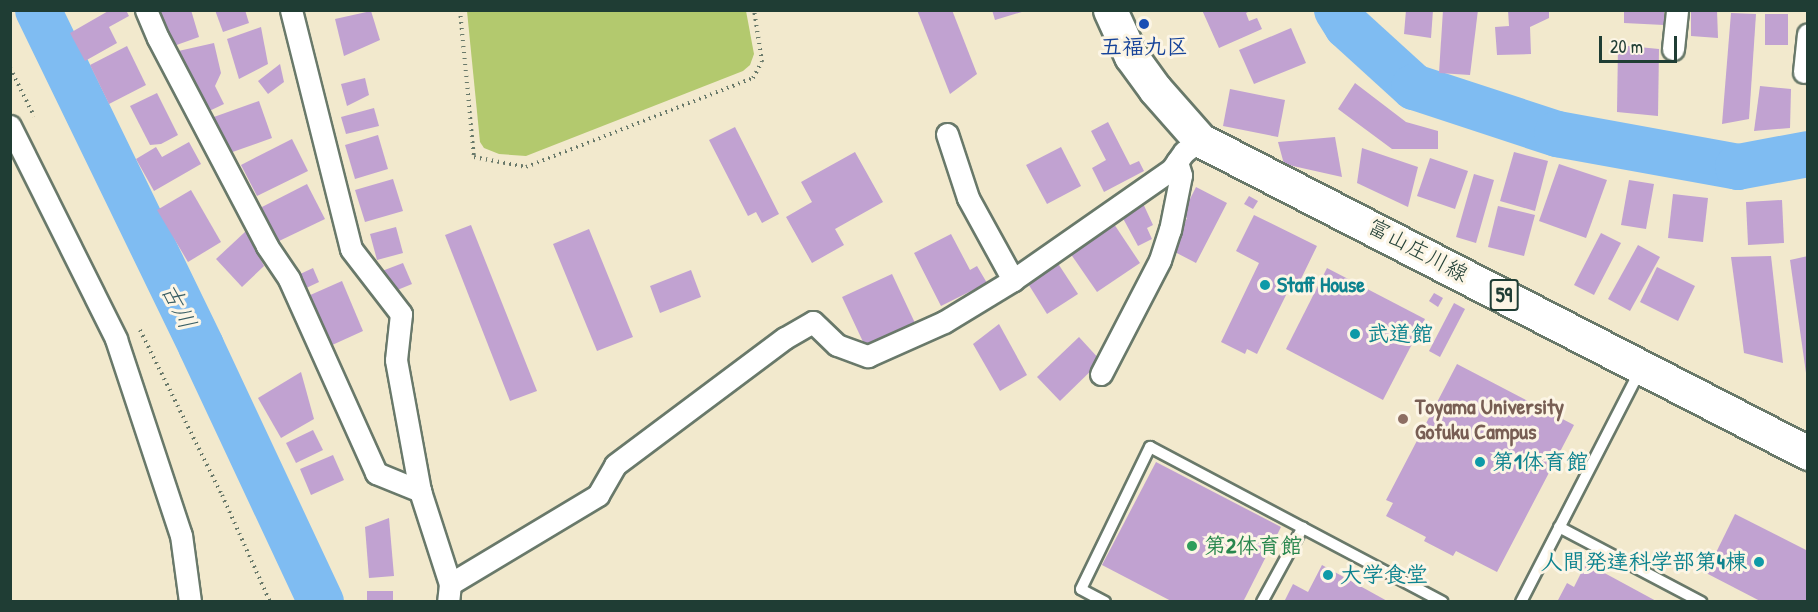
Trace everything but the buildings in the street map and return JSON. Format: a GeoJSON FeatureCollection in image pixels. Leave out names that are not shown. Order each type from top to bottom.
{"type":"FeatureCollection","features":[{"type":"Feature","properties":{"kind":"main road","name":"富山庄川線"},"geometry":{"type":"LineString","coordinates":[[1110,10],[1131,56],[1155,89],[1200,140],[1355,217],[1808,453]]}},
{"type":"Feature","properties":{"kind":"street"},"geometry":{"type":"LineString","coordinates":[[146,10],[158,38],[262,235],[289,279],[376,473],[420,491]]}},
{"type":"Feature","properties":{"kind":"street"},"geometry":{"type":"LineString","coordinates":[[291,10],[351,249],[401,314],[396,360],[420,491],[449,593],[597,495],[615,465],[785,338],[813,322],[837,345],[868,356],[944,322],[1012,280],[1172,169],[1184,152],[1200,140]]}},
{"type":"Feature","properties":{"kind":"street"},"geometry":{"type":"LineString","coordinates":[[1673,49],[1677,10]]}},
{"type":"Feature","properties":{"kind":"street"},"geometry":{"type":"LineString","coordinates":[[1804,72],[1808,34]]}},
{"type":"Feature","properties":{"kind":"street"},"geometry":{"type":"LineString","coordinates":[[10,126],[116,339],[182,535],[190,602]]}},
{"type":"Feature","properties":{"kind":"street"},"geometry":{"type":"LineString","coordinates":[[948,134],[968,198],[1012,280]]}},
{"type":"Feature","properties":{"kind":"street"},"geometry":{"type":"LineString","coordinates":[[1101,374],[1163,250],[1181,175],[1177,162]]}},
{"type":"Feature","properties":{"kind":"lane"},"geometry":{"type":"LineString","coordinates":[[1521,602],[1641,368]]}},
{"type":"Feature","properties":{"kind":"lane"},"geometry":{"type":"LineString","coordinates":[[1105,602],[1081,589],[1150,447],[1443,602]]}},
{"type":"Feature","properties":{"kind":"lane"},"geometry":{"type":"LineString","coordinates":[[1263,602],[1303,527]]}},
{"type":"Feature","properties":{"kind":"lane"},"geometry":{"type":"LineString","coordinates":[[1559,527],[1701,602]]}},
{"type":"Feature","properties":{"kind":"path"},"geometry":{"type":"LineString","coordinates":[[460,10],[474,157],[526,167],[753,78],[762,62],[754,10]]}},
{"type":"Feature","properties":{"kind":"green space"},"geometry":{"type":"Polygon","coordinates":[[[467,11],[746,11],[754,54],[750,65],[743,71],[526,156],[499,154],[484,148],[480,142],[467,11]]]}},
{"type":"Feature","properties":{"kind":"waterway","name":"古川"},"geometry":{"type":"LineString","coordinates":[[38,10],[201,346],[321,602]]}},
{"type":"Feature","properties":{"kind":"waterway"},"geometry":{"type":"LineString","coordinates":[[1337,10],[1347,26],[1414,87],[1557,134],[1738,167],[1808,154]]}},
{"type":"Feature","properties":{"kind":"place","name":"五福九区"},"geometry":{"type":"Point","coordinates":[1144,24]}},
{"type":"Feature","properties":{"kind":"place","name":"Staff House"},"geometry":{"type":"Point","coordinates":[1265,285]}},
{"type":"Feature","properties":{"kind":"place","name":"武道館"},"geometry":{"type":"Point","coordinates":[1355,334]}},
{"type":"Feature","properties":{"kind":"place","name":"Toyama University Gofuku Campus"},"geometry":{"type":"Point","coordinates":[1403,419]}},
{"type":"Feature","properties":{"kind":"place","name":"第1体育館"},"geometry":{"type":"Point","coordinates":[1480,462]}},
{"type":"Feature","properties":{"kind":"place","name":"第2体育館"},"geometry":{"type":"Point","coordinates":[1192,546]}},
{"type":"Feature","properties":{"kind":"place","name":"人間発達科学部第4棟"},"geometry":{"type":"Point","coordinates":[1759,562]}},
{"type":"Feature","properties":{"kind":"place","name":"大学食堂"},"geometry":{"type":"Point","coordinates":[1328,575]}}]}
